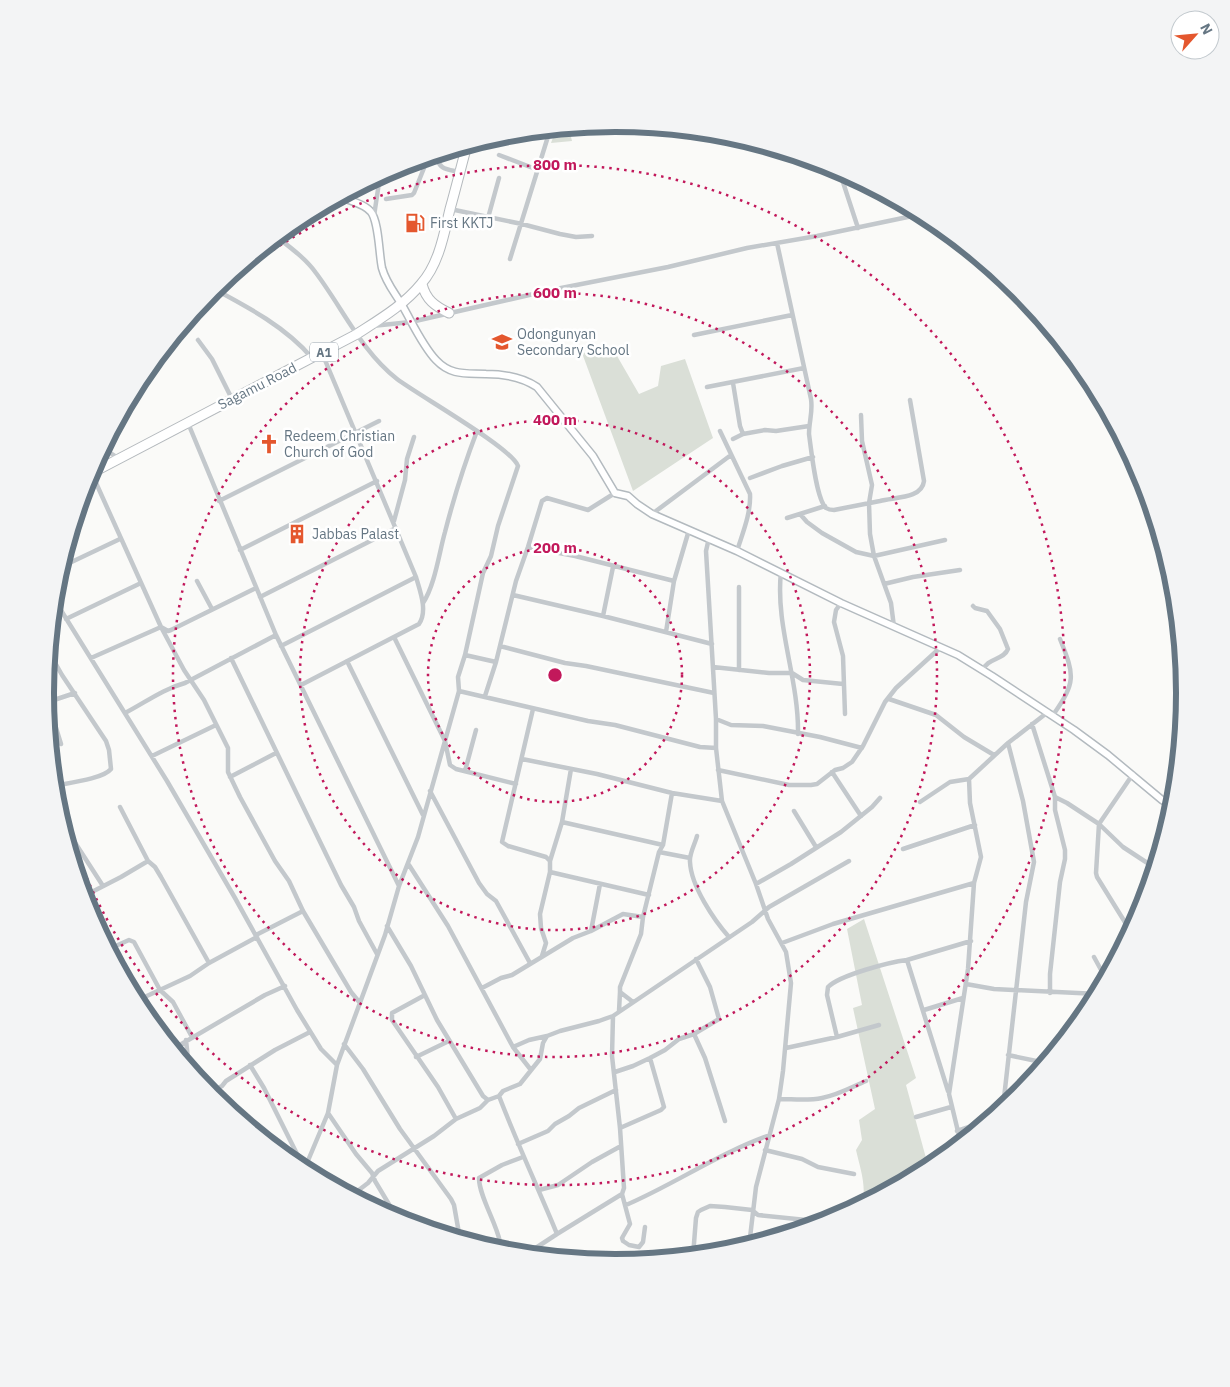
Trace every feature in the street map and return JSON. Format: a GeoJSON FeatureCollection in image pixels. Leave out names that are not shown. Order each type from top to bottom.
{"type":"FeatureCollection","features":[{"type":"Feature","properties":{"kind":"highway","name":"Sagamu Road"},"geometry":{"type":"LineString","coordinates":[[101,469],[357,334],[401,303],[422,284],[441,246],[466,152]]}},
{"type":"Feature","properties":{"kind":"highway"},"geometry":{"type":"LineString","coordinates":[[422,284],[424,294],[429,301],[450,313]]}},
{"type":"Feature","properties":{"kind":"street"},"geometry":{"type":"LineString","coordinates":[[510,259],[548,137]]}},
{"type":"Feature","properties":{"kind":"street"},"geometry":{"type":"LineString","coordinates":[[499,155],[538,170]]}},
{"type":"Feature","properties":{"kind":"street"},"geometry":{"type":"LineString","coordinates":[[438,161],[442,168],[460,172]]}},
{"type":"Feature","properties":{"kind":"street"},"geometry":{"type":"LineString","coordinates":[[386,199],[408,197],[414,193],[425,166]]}},
{"type":"Feature","properties":{"kind":"street"},"geometry":{"type":"LineString","coordinates":[[488,218],[499,178]]}},
{"type":"Feature","properties":{"kind":"street"},"geometry":{"type":"LineString","coordinates":[[842,181],[858,228]]}},
{"type":"Feature","properties":{"kind":"street"},"geometry":{"type":"LineString","coordinates":[[379,185],[374,216],[382,269],[395,297],[401,303],[436,360],[450,371],[458,374],[517,377],[527,380],[537,387],[593,456],[615,493]]}},
{"type":"Feature","properties":{"kind":"street"},"geometry":{"type":"LineString","coordinates":[[348,200],[367,208],[374,216]]}},
{"type":"Feature","properties":{"kind":"street"},"geometry":{"type":"LineString","coordinates":[[450,209],[576,237],[592,236]]}},
{"type":"Feature","properties":{"kind":"street"},"geometry":{"type":"LineString","coordinates":[[368,326],[411,322],[551,290],[668,267],[738,250],[911,216]]}},
{"type":"Feature","properties":{"kind":"street"},"geometry":{"type":"LineString","coordinates":[[283,241],[312,268],[380,366],[513,458],[518,466],[498,526],[491,556],[483,573],[465,655],[458,677],[459,691],[426,808],[408,865],[399,886],[385,935],[341,1052],[328,1113],[307,1162]]}},
{"type":"Feature","properties":{"kind":"street"},"geometry":{"type":"LineString","coordinates":[[777,243],[812,411],[809,426],[816,483],[828,509],[834,510],[902,498],[919,490],[924,484],[910,400]]}},
{"type":"Feature","properties":{"kind":"street"},"geometry":{"type":"LineString","coordinates":[[222,293],[275,326],[312,358]]}},
{"type":"Feature","properties":{"kind":"street"},"geometry":{"type":"LineString","coordinates":[[694,335],[792,315]]}},
{"type":"Feature","properties":{"kind":"street"},"geometry":{"type":"LineString","coordinates":[[198,340],[212,359],[232,399]]}},
{"type":"Feature","properties":{"kind":"street"},"geometry":{"type":"LineString","coordinates":[[301,685],[421,622],[423,602],[416,577],[394,521],[322,353]]}},
{"type":"Feature","properties":{"kind":"street"},"geometry":{"type":"LineString","coordinates":[[707,387],[804,368]]}},
{"type":"Feature","properties":{"kind":"street"},"geometry":{"type":"LineString","coordinates":[[733,383],[740,426],[744,434]]}},
{"type":"Feature","properties":{"kind":"street"},"geometry":{"type":"LineString","coordinates":[[861,415],[862,442],[872,484],[870,534],[874,556],[893,612],[894,627]]}},
{"type":"Feature","properties":{"kind":"street"},"geometry":{"type":"LineString","coordinates":[[220,500],[379,420]]}},
{"type":"Feature","properties":{"kind":"street"},"geometry":{"type":"LineString","coordinates":[[188,422],[276,635],[399,886]]}},
{"type":"Feature","properties":{"kind":"street"},"geometry":{"type":"LineString","coordinates":[[733,439],[744,434],[765,430],[776,431],[809,426]]}},
{"type":"Feature","properties":{"kind":"street"},"geometry":{"type":"LineString","coordinates":[[720,431],[750,494],[746,524],[737,550]]}},
{"type":"Feature","properties":{"kind":"street"},"geometry":{"type":"LineString","coordinates":[[423,602],[435,572],[459,480],[477,432]]}},
{"type":"Feature","properties":{"kind":"street"},"geometry":{"type":"LineString","coordinates":[[394,521],[405,480],[407,459],[414,437]]}},
{"type":"Feature","properties":{"kind":"street"},"geometry":{"type":"LineString","coordinates":[[109,452],[120,459]]}},
{"type":"Feature","properties":{"kind":"street"},"geometry":{"type":"LineString","coordinates":[[652,514],[731,455]]}},
{"type":"Feature","properties":{"kind":"street"},"geometry":{"type":"LineString","coordinates":[[750,478],[782,466],[813,458]]}},
{"type":"Feature","properties":{"kind":"street"},"geometry":{"type":"LineString","coordinates":[[240,550],[377,481]]}},
{"type":"Feature","properties":{"kind":"street"},"geometry":{"type":"LineString","coordinates":[[94,484],[161,627],[177,658],[204,700],[228,748],[230,777],[275,861],[289,881],[303,911],[351,992],[360,1003]]}},
{"type":"Feature","properties":{"kind":"street"},"geometry":{"type":"LineString","coordinates":[[485,696],[520,570],[544,498],[588,510],[615,493],[628,496],[636,504],[652,514],[737,550],[841,603],[941,647],[983,670],[1050,713],[1133,774],[1165,802]]}},
{"type":"Feature","properties":{"kind":"street"},"geometry":{"type":"LineString","coordinates":[[787,518],[825,506]]}},
{"type":"Feature","properties":{"kind":"street"},"geometry":{"type":"LineString","coordinates":[[800,514],[822,533],[856,552],[874,556],[945,540]]}},
{"type":"Feature","properties":{"kind":"street"},"geometry":{"type":"LineString","coordinates":[[260,597],[396,528]]}},
{"type":"Feature","properties":{"kind":"street"},"geometry":{"type":"LineString","coordinates":[[666,632],[674,581],[689,530]]}},
{"type":"Feature","properties":{"kind":"street"},"geometry":{"type":"LineString","coordinates":[[709,538],[706,551],[716,748],[722,801],[772,927],[782,942],[789,965],[790,983],[786,1048],[778,1099],[756,1187],[750,1238]]}},
{"type":"Feature","properties":{"kind":"street"},"geometry":{"type":"LineString","coordinates":[[70,563],[120,539]]}},
{"type":"Feature","properties":{"kind":"street"},"geometry":{"type":"LineString","coordinates":[[528,547],[575,556],[674,581]]}},
{"type":"Feature","properties":{"kind":"street"},"geometry":{"type":"LineString","coordinates":[[603,616],[613,567]]}},
{"type":"Feature","properties":{"kind":"street"},"geometry":{"type":"LineString","coordinates":[[884,584],[960,570]]}},
{"type":"Feature","properties":{"kind":"street"},"geometry":{"type":"LineString","coordinates":[[781,572],[779,591],[796,700],[798,734]]}},
{"type":"Feature","properties":{"kind":"street"},"geometry":{"type":"LineString","coordinates":[[282,646],[416,577]]}},
{"type":"Feature","properties":{"kind":"street"},"geometry":{"type":"LineString","coordinates":[[197,581],[212,609]]}},
{"type":"Feature","properties":{"kind":"street"},"geometry":{"type":"LineString","coordinates":[[66,619],[141,583]]}},
{"type":"Feature","properties":{"kind":"street"},"geometry":{"type":"LineString","coordinates":[[739,587],[739,670]]}},
{"type":"Feature","properties":{"kind":"street"},"geometry":{"type":"LineString","coordinates":[[161,627],[168,631],[256,588]]}},
{"type":"Feature","properties":{"kind":"street"},"geometry":{"type":"LineString","coordinates":[[513,595],[712,644]]}},
{"type":"Feature","properties":{"kind":"street"},"geometry":{"type":"LineString","coordinates":[[841,603],[836,610],[834,622],[843,656],[845,714]]}},
{"type":"Feature","properties":{"kind":"street"},"geometry":{"type":"LineString","coordinates":[[973,606],[987,611],[1000,629],[1008,649],[1006,654],[988,663],[984,666],[983,670]]}},
{"type":"Feature","properties":{"kind":"street"},"geometry":{"type":"LineString","coordinates":[[61,610],[152,756],[320,1049],[337,1065]]}},
{"type":"Feature","properties":{"kind":"street"},"geometry":{"type":"LineString","coordinates":[[91,658],[161,627]]}},
{"type":"Feature","properties":{"kind":"street"},"geometry":{"type":"LineString","coordinates":[[125,712],[164,690],[191,679],[276,635]]}},
{"type":"Feature","properties":{"kind":"street"},"geometry":{"type":"LineString","coordinates":[[394,637],[445,741],[450,766],[516,784]]}},
{"type":"Feature","properties":{"kind":"street"},"geometry":{"type":"LineString","coordinates":[[920,802],[950,782],[969,779],[1008,743],[1032,724],[1050,713],[1066,696],[1072,679],[1070,662],[1060,639]]}},
{"type":"Feature","properties":{"kind":"street"},"geometry":{"type":"LineString","coordinates":[[500,646],[565,663],[714,693]]}},
{"type":"Feature","properties":{"kind":"street"},"geometry":{"type":"LineString","coordinates":[[718,770],[789,785],[811,786],[821,781],[832,772],[852,762],[862,748],[885,702],[899,685],[941,647]]}},
{"type":"Feature","properties":{"kind":"street"},"geometry":{"type":"LineString","coordinates":[[465,655],[496,662]]}},
{"type":"Feature","properties":{"kind":"street"},"geometry":{"type":"LineString","coordinates":[[231,658],[341,885],[354,906],[359,921],[377,954]]}},
{"type":"Feature","properties":{"kind":"street"},"geometry":{"type":"LineString","coordinates":[[348,661],[423,815]]}},
{"type":"Feature","properties":{"kind":"street"},"geometry":{"type":"LineString","coordinates":[[55,662],[110,750],[111,769],[109,772],[102,776],[62,784]]}},
{"type":"Feature","properties":{"kind":"street"},"geometry":{"type":"LineString","coordinates":[[713,668],[792,674],[803,680],[843,684]]}},
{"type":"Feature","properties":{"kind":"street"},"geometry":{"type":"LineString","coordinates":[[459,691],[588,721],[615,725],[700,747],[716,748]]}},
{"type":"Feature","properties":{"kind":"street"},"geometry":{"type":"LineString","coordinates":[[54,700],[75,693]]}},
{"type":"Feature","properties":{"kind":"street"},"geometry":{"type":"LineString","coordinates":[[889,699],[936,715],[964,737],[994,755]]}},
{"type":"Feature","properties":{"kind":"street"},"geometry":{"type":"LineString","coordinates":[[533,709],[502,842],[508,846],[548,859]]}},
{"type":"Feature","properties":{"kind":"street"},"geometry":{"type":"LineString","coordinates":[[716,719],[739,726],[754,725],[832,739],[862,748]]}},
{"type":"Feature","properties":{"kind":"street"},"geometry":{"type":"LineString","coordinates":[[438,726],[450,724]]}},
{"type":"Feature","properties":{"kind":"street"},"geometry":{"type":"LineString","coordinates":[[1032,724],[1055,797],[1054,810],[1065,850],[1050,974],[1050,993]]}},
{"type":"Feature","properties":{"kind":"street"},"geometry":{"type":"LineString","coordinates":[[152,756],[216,725]]}},
{"type":"Feature","properties":{"kind":"street"},"geometry":{"type":"LineString","coordinates":[[55,726],[61,744]]}},
{"type":"Feature","properties":{"kind":"street"},"geometry":{"type":"LineString","coordinates":[[465,771],[476,730]]}},
{"type":"Feature","properties":{"kind":"street"},"geometry":{"type":"LineString","coordinates":[[1005,1097],[1026,902],[1034,862],[1023,801],[1008,743]]}},
{"type":"Feature","properties":{"kind":"street"},"geometry":{"type":"LineString","coordinates":[[230,777],[276,753]]}},
{"type":"Feature","properties":{"kind":"street"},"geometry":{"type":"LineString","coordinates":[[522,759],[672,793],[722,801]]}},
{"type":"Feature","properties":{"kind":"street"},"geometry":{"type":"LineString","coordinates":[[548,859],[552,855],[562,822],[571,769]]}},
{"type":"Feature","properties":{"kind":"street"},"geometry":{"type":"LineString","coordinates":[[832,772],[861,816]]}},
{"type":"Feature","properties":{"kind":"street"},"geometry":{"type":"LineString","coordinates":[[1126,924],[1097,877],[1096,862],[1099,824],[1133,774]]}},
{"type":"Feature","properties":{"kind":"street"},"geometry":{"type":"LineString","coordinates":[[949,1094],[966,984],[971,941],[974,883],[981,857],[970,803],[969,779]]}},
{"type":"Feature","properties":{"kind":"street"},"geometry":{"type":"LineString","coordinates":[[430,790],[456,843],[479,883],[487,894],[496,901],[530,963]]}},
{"type":"Feature","properties":{"kind":"street"},"geometry":{"type":"LineString","coordinates":[[619,1011],[622,981],[641,934],[659,852],[663,845],[672,793]]}},
{"type":"Feature","properties":{"kind":"street"},"geometry":{"type":"LineString","coordinates":[[1055,797],[1099,824],[1123,847],[1149,864]]}},
{"type":"Feature","properties":{"kind":"street"},"geometry":{"type":"LineString","coordinates":[[756,884],[841,832],[880,798]]}},
{"type":"Feature","properties":{"kind":"street"},"geometry":{"type":"LineString","coordinates":[[120,807],[148,861],[155,867],[161,877],[209,963]]}},
{"type":"Feature","properties":{"kind":"street"},"geometry":{"type":"LineString","coordinates":[[420,808],[426,808]]}},
{"type":"Feature","properties":{"kind":"street"},"geometry":{"type":"LineString","coordinates":[[794,811],[816,847]]}},
{"type":"Feature","properties":{"kind":"street"},"geometry":{"type":"LineString","coordinates":[[562,822],[663,845]]}},
{"type":"Feature","properties":{"kind":"street"},"geometry":{"type":"LineString","coordinates":[[903,849],[975,825]]}},
{"type":"Feature","properties":{"kind":"street"},"geometry":{"type":"LineString","coordinates":[[697,836],[690,858],[691,872],[704,900],[729,937]]}},
{"type":"Feature","properties":{"kind":"street"},"geometry":{"type":"LineString","coordinates":[[74,841],[103,886]]}},
{"type":"Feature","properties":{"kind":"street"},"geometry":{"type":"LineString","coordinates":[[659,852],[690,858]]}},
{"type":"Feature","properties":{"kind":"street"},"geometry":{"type":"LineString","coordinates":[[542,956],[546,943],[540,922],[550,872],[548,859]]}},
{"type":"Feature","properties":{"kind":"street"},"geometry":{"type":"LineString","coordinates":[[91,893],[148,861]]}},
{"type":"Feature","properties":{"kind":"street"},"geometry":{"type":"LineString","coordinates":[[513,1047],[529,1040],[613,1016],[729,937],[776,902],[849,861]]}},
{"type":"Feature","properties":{"kind":"street"},"geometry":{"type":"LineString","coordinates":[[408,865],[448,926],[513,1047],[531,1070]]}},
{"type":"Feature","properties":{"kind":"street"},"geometry":{"type":"LineString","coordinates":[[550,872],[649,895]]}},
{"type":"Feature","properties":{"kind":"street"},"geometry":{"type":"LineString","coordinates":[[782,942],[833,924],[974,883]]}},
{"type":"Feature","properties":{"kind":"street"},"geometry":{"type":"LineString","coordinates":[[591,931],[600,884]]}},
{"type":"Feature","properties":{"kind":"street"},"geometry":{"type":"LineString","coordinates":[[143,998],[190,976],[209,963],[303,911]]}},
{"type":"Feature","properties":{"kind":"street"},"geometry":{"type":"LineString","coordinates":[[482,988],[512,974],[559,946],[623,914],[643,918]]}},
{"type":"Feature","properties":{"kind":"street"},"geometry":{"type":"LineString","coordinates":[[593,922],[600,927]]}},
{"type":"Feature","properties":{"kind":"street"},"geometry":{"type":"LineString","coordinates":[[387,926],[411,966],[424,995],[449,1041],[483,1096],[488,1100]]}},
{"type":"Feature","properties":{"kind":"street"},"geometry":{"type":"LineString","coordinates":[[385,935],[392,934]]}},
{"type":"Feature","properties":{"kind":"street"},"geometry":{"type":"LineString","coordinates":[[115,947],[129,940],[134,942],[160,990],[174,1002],[192,1037]]}},
{"type":"Feature","properties":{"kind":"street"},"geometry":{"type":"LineString","coordinates":[[837,1037],[827,995],[828,987],[843,977],[880,965],[908,960],[971,941]]}},
{"type":"Feature","properties":{"kind":"street"},"geometry":{"type":"LineString","coordinates":[[546,943],[559,946]]}},
{"type":"Feature","properties":{"kind":"street"},"geometry":{"type":"LineString","coordinates":[[374,947],[379,948]]}},
{"type":"Feature","properties":{"kind":"street"},"geometry":{"type":"LineString","coordinates":[[1094,957],[1102,972]]}},
{"type":"Feature","properties":{"kind":"street"},"geometry":{"type":"LineString","coordinates":[[615,1072],[650,1058],[665,1050],[678,1039],[694,1034],[718,1020],[719,1017],[710,987],[696,959]]}},
{"type":"Feature","properties":{"kind":"street"},"geometry":{"type":"LineString","coordinates":[[908,960],[949,1094],[957,1131],[958,1137],[941,1150]]}},
{"type":"Feature","properties":{"kind":"street"},"geometry":{"type":"LineString","coordinates":[[966,984],[994,989],[1089,994]]}},
{"type":"Feature","properties":{"kind":"street"},"geometry":{"type":"LineString","coordinates":[[167,996],[168,986]]}},
{"type":"Feature","properties":{"kind":"street"},"geometry":{"type":"LineString","coordinates":[[178,1045],[265,995],[285,986]]}},
{"type":"Feature","properties":{"kind":"street"},"geometry":{"type":"LineString","coordinates":[[620,992],[633,1002]]}},
{"type":"Feature","properties":{"kind":"street"},"geometry":{"type":"LineString","coordinates":[[424,995],[394,1012],[391,1016],[395,1027],[438,1087],[456,1119]]}},
{"type":"Feature","properties":{"kind":"street"},"geometry":{"type":"LineString","coordinates":[[924,1010],[964,998]]}},
{"type":"Feature","properties":{"kind":"street"},"geometry":{"type":"LineString","coordinates":[[613,1016],[612,1056],[620,1128],[624,1188],[622,1194],[630,1224],[622,1238],[623,1242],[639,1246],[643,1242],[645,1227]]}},
{"type":"Feature","properties":{"kind":"street"},"geometry":{"type":"LineString","coordinates":[[786,1048],[837,1037],[879,1025]]}},
{"type":"Feature","properties":{"kind":"street"},"geometry":{"type":"LineString","coordinates":[[217,1089],[250,1065],[310,1032]]}},
{"type":"Feature","properties":{"kind":"street"},"geometry":{"type":"LineString","coordinates":[[694,1034],[705,1058],[725,1121]]}},
{"type":"Feature","properties":{"kind":"street"},"geometry":{"type":"LineString","coordinates":[[357,1192],[378,1172],[456,1119],[469,1114],[488,1100],[499,1096],[503,1091],[520,1084],[540,1059],[547,1036]]}},
{"type":"Feature","properties":{"kind":"street"},"geometry":{"type":"LineString","coordinates":[[186,1040],[188,1057]]}},
{"type":"Feature","properties":{"kind":"street"},"geometry":{"type":"LineString","coordinates":[[416,1057],[449,1041]]}},
{"type":"Feature","properties":{"kind":"street"},"geometry":{"type":"LineString","coordinates":[[344,1044],[351,1051],[400,1129],[451,1199],[459,1232]]}},
{"type":"Feature","properties":{"kind":"street"},"geometry":{"type":"LineString","coordinates":[[341,1052],[351,1051]]}},
{"type":"Feature","properties":{"kind":"street"},"geometry":{"type":"LineString","coordinates":[[1008,1055],[1039,1062]]}},
{"type":"Feature","properties":{"kind":"street"},"geometry":{"type":"LineString","coordinates":[[620,1128],[664,1107],[650,1058]]}},
{"type":"Feature","properties":{"kind":"street"},"geometry":{"type":"LineString","coordinates":[[250,1065],[300,1158]]}},
{"type":"Feature","properties":{"kind":"street"},"geometry":{"type":"LineString","coordinates":[[778,1099],[808,1100],[822,1098],[866,1081]]}},
{"type":"Feature","properties":{"kind":"street"},"geometry":{"type":"LineString","coordinates":[[518,1144],[548,1131],[579,1108],[616,1090]]}},
{"type":"Feature","properties":{"kind":"street"},"geometry":{"type":"LineString","coordinates":[[483,1096],[484,1104]]}},
{"type":"Feature","properties":{"kind":"street"},"geometry":{"type":"LineString","coordinates":[[499,1096],[523,1157],[557,1234]]}},
{"type":"Feature","properties":{"kind":"street"},"geometry":{"type":"LineString","coordinates":[[916,1117],[951,1107]]}},
{"type":"Feature","properties":{"kind":"street"},"geometry":{"type":"LineString","coordinates":[[328,1113],[356,1154],[374,1176],[391,1208]]}},
{"type":"Feature","properties":{"kind":"street"},"geometry":{"type":"LineString","coordinates":[[957,1131],[972,1126]]}},
{"type":"Feature","properties":{"kind":"street"},"geometry":{"type":"LineString","coordinates":[[626,1205],[647,1196],[738,1147],[770,1135]]}},
{"type":"Feature","properties":{"kind":"street"},"geometry":{"type":"LineString","coordinates":[[539,1190],[558,1185],[620,1146]]}},
{"type":"Feature","properties":{"kind":"street"},"geometry":{"type":"LineString","coordinates":[[765,1150],[802,1159],[818,1167],[854,1174]]}},
{"type":"Feature","properties":{"kind":"street"},"geometry":{"type":"LineString","coordinates":[[610,1152],[621,1154]]}},
{"type":"Feature","properties":{"kind":"street"},"geometry":{"type":"LineString","coordinates":[[500,1243],[498,1232],[479,1180],[502,1165],[523,1157]]}},
{"type":"Feature","properties":{"kind":"street"},"geometry":{"type":"LineString","coordinates":[[535,1249],[622,1194]]}},
{"type":"Feature","properties":{"kind":"street"},"geometry":{"type":"LineString","coordinates":[[694,1249],[698,1212],[710,1206],[725,1206],[752,1210],[758,1215],[808,1220]]}},
{"type":"Feature","properties":{"kind":"shaded area"},"geometry":{"type":"Polygon","coordinates":[[[570,134],[572,141],[551,143],[554,136],[570,134]]]}},
{"type":"Feature","properties":{"kind":"shaded area"},"geometry":{"type":"Polygon","coordinates":[[[613,349],[639,394],[658,386],[661,366],[685,359],[713,438],[633,491],[582,353],[613,349]]]}},
{"type":"Feature","properties":{"kind":"shaded area"},"geometry":{"type":"Polygon","coordinates":[[[864,919],[916,1078],[906,1085],[927,1160],[896,1180],[863,1197],[861,1170],[856,1150],[862,1140],[859,1120],[875,1109],[853,1008],[862,1005],[847,929],[864,919]]]}},
{"type":"Feature","properties":{"kind":"place","name":"First KKTJ"},"geometry":{"type":"Point","coordinates":[415,223]}},
{"type":"Feature","properties":{"kind":"place","name":"Odongunyan Secondary School"},"geometry":{"type":"Point","coordinates":[502,342]}},
{"type":"Feature","properties":{"kind":"place","name":"Redeem Christian Church of God"},"geometry":{"type":"Point","coordinates":[269,444]}},
{"type":"Feature","properties":{"kind":"place","name":"Jabbas Palast"},"geometry":{"type":"Point","coordinates":[297,534]}}]}
